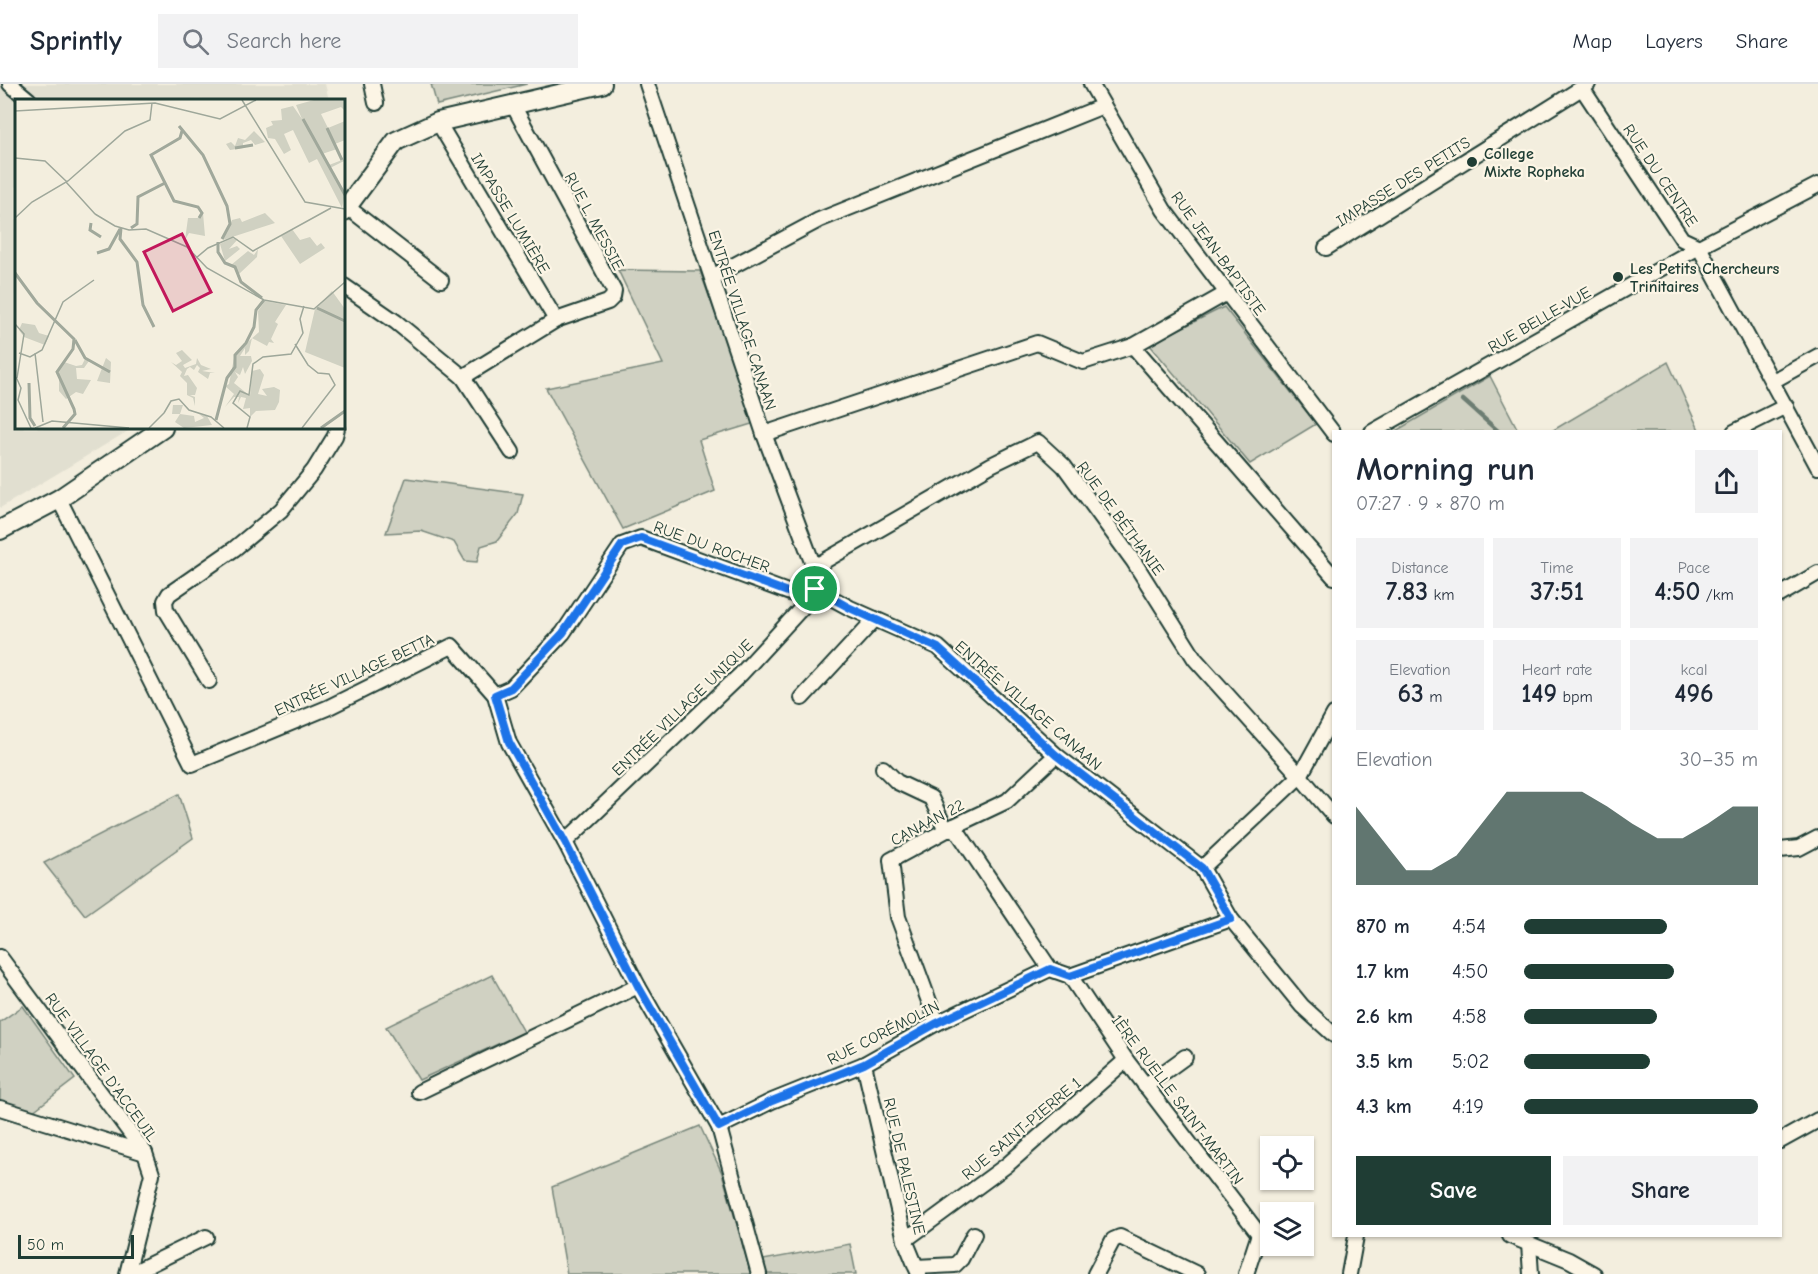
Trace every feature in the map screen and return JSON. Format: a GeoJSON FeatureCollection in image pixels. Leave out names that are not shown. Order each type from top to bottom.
{"type":"FeatureCollection","features":[{"type":"Feature","properties":{"kind":"street"},"geometry":{"type":"LineString","coordinates":[[10,84],[28,99]]}},
{"type":"Feature","properties":{"kind":"street"},"geometry":{"type":"LineString","coordinates":[[372,84],[376,103]]}},
{"type":"Feature","properties":{"kind":"street"},"geometry":{"type":"LineString","coordinates":[[441,280],[345,209],[396,141],[438,122],[602,84]]}},
{"type":"Feature","properties":{"kind":"street","name":"ENTRÉE VILLAGE CANAAN"},"geometry":{"type":"LineString","coordinates":[[647,84],[764,434],[814,567],[812,594],[850,608],[938,648],[1056,755],[1202,868],[1231,919],[1302,1006],[1332,1033]]}},
{"type":"Feature","properties":{"kind":"street","name":"RUE JEAN-BAPTISTE"},"geometry":{"type":"LineString","coordinates":[[1090,84],[1164,210],[1332,431]]}},
{"type":"Feature","properties":{"kind":"street","name":"RUE DU CENTRE"},"geometry":{"type":"LineString","coordinates":[[1585,86],[1682,239],[1699,247],[1818,467]]}},
{"type":"Feature","properties":{"kind":"street","name":"IMPASSE DES PETITS"},"geometry":{"type":"LineString","coordinates":[[1326,248],[1585,86]]}},
{"type":"Feature","properties":{"kind":"street","name":"RUE L. MESSIE"},"geometry":{"type":"LineString","coordinates":[[463,377],[556,320],[608,302],[613,297],[614,291],[513,105]]}},
{"type":"Feature","properties":{"kind":"street"},"geometry":{"type":"LineString","coordinates":[[712,277],[819,220],[1103,106]]}},
{"type":"Feature","properties":{"kind":"street","name":"IMPASSE LUMIÈRE"},"geometry":{"type":"LineString","coordinates":[[438,122],[556,320]]}},
{"type":"Feature","properties":{"kind":"street","name":"RUE BELLE-VUE"},"geometry":{"type":"LineString","coordinates":[[1376,430],[1699,247],[1818,185]]}},
{"type":"Feature","properties":{"kind":"street"},"geometry":{"type":"LineString","coordinates":[[345,287],[396,322],[463,377],[512,452]]}},
{"type":"Feature","properties":{"kind":"street"},"geometry":{"type":"LineString","coordinates":[[764,434],[1037,343],[1083,362],[1133,346],[1227,293]]}},
{"type":"Feature","properties":{"kind":"street"},"geometry":{"type":"LineString","coordinates":[[1133,346],[1332,575]]}},
{"type":"Feature","properties":{"kind":"street"},"geometry":{"type":"LineString","coordinates":[[1773,381],[1818,356]]}},
{"type":"Feature","properties":{"kind":"street"},"geometry":{"type":"LineString","coordinates":[[1738,430],[1786,406]]}},
{"type":"Feature","properties":{"kind":"street"},"geometry":{"type":"LineString","coordinates":[[0,530],[59,499],[161,429]]}},
{"type":"Feature","properties":{"kind":"street"},"geometry":{"type":"LineString","coordinates":[[209,681],[166,610],[165,601],[169,594],[234,549],[281,510],[314,470],[337,429]]}},
{"type":"Feature","properties":{"kind":"street","name":"RUE DE BÉTHANIE"},"geometry":{"type":"LineString","coordinates":[[814,567],[992,465],[1038,442],[1064,466],[1134,562],[1195,659],[1332,814]]}},
{"type":"Feature","properties":{"kind":"street","name":"ENTRÉE VILLAGE BETTA"},"geometry":{"type":"LineString","coordinates":[[59,499],[192,764],[327,708],[452,646],[495,695],[509,742],[565,842],[638,986],[719,1127],[759,1274]]}},
{"type":"Feature","properties":{"kind":"street","name":"RUE DU ROCHER"},"geometry":{"type":"LineString","coordinates":[[495,695],[511,688],[563,633],[622,545],[641,538],[812,594]]}},
{"type":"Feature","properties":{"kind":"street"},"geometry":{"type":"LineString","coordinates":[[1782,594],[1818,573]]}},
{"type":"Feature","properties":{"kind":"street","name":"ENTRÉE VILLAGE UNIQUE"},"geometry":{"type":"LineString","coordinates":[[565,842],[741,674],[812,594]]}},
{"type":"Feature","properties":{"kind":"street"},"geometry":{"type":"LineString","coordinates":[[802,698],[875,619]]}},
{"type":"Feature","properties":{"kind":"street"},"geometry":{"type":"LineString","coordinates":[[1202,868],[1300,776],[1332,718]]}},
{"type":"Feature","properties":{"kind":"street","name":"CANAAN 22"},"geometry":{"type":"LineString","coordinates":[[937,1023],[898,917],[891,860],[1007,801],[1056,755]]}},
{"type":"Feature","properties":{"kind":"street"},"geometry":{"type":"LineString","coordinates":[[883,768],[897,782],[931,798],[1050,969],[1070,976],[1231,919]]}},
{"type":"Feature","properties":{"kind":"street"},"geometry":{"type":"LineString","coordinates":[[1782,850],[1799,848],[1818,838]]}},
{"type":"Feature","properties":{"kind":"street","name":"RUE VILLAGE D'ACCEUIL"},"geometry":{"type":"LineString","coordinates":[[0,957],[145,1153],[153,1174],[129,1274]]}},
{"type":"Feature","properties":{"kind":"street","name":"RUE CORÉMOLIN"},"geometry":{"type":"LineString","coordinates":[[719,1127],[772,1101],[864,1064],[937,1023],[1050,969]]}},
{"type":"Feature","properties":{"kind":"street","name":"1ÈRE RUELLE SAINT-MARTIN"},"geometry":{"type":"LineString","coordinates":[[1070,976],[1145,1086],[1259,1234],[1246,1274]]}},
{"type":"Feature","properties":{"kind":"street"},"geometry":{"type":"LineString","coordinates":[[418,1092],[638,986]]}},
{"type":"Feature","properties":{"kind":"street"},"geometry":{"type":"LineString","coordinates":[[1145,1086],[1185,1057]]}},
{"type":"Feature","properties":{"kind":"street","name":"RUE SAINT-PIERRE 1"},"geometry":{"type":"LineString","coordinates":[[904,1239],[1007,1165],[1126,1060]]}},
{"type":"Feature","properties":{"kind":"street","name":"RUE DE PALESTINE"},"geometry":{"type":"LineString","coordinates":[[864,1064],[904,1239],[918,1270]]}},
{"type":"Feature","properties":{"kind":"street"},"geometry":{"type":"LineString","coordinates":[[0,1107],[145,1153]]}},
{"type":"Feature","properties":{"kind":"street"},"geometry":{"type":"LineString","coordinates":[[1782,1140],[1818,1120]]}},
{"type":"Feature","properties":{"kind":"street"},"geometry":{"type":"LineString","coordinates":[[918,1270],[955,1264],[961,1259],[974,1234]]}},
{"type":"Feature","properties":{"kind":"street"},"geometry":{"type":"LineString","coordinates":[[129,1274],[206,1237]]}},
{"type":"Feature","properties":{"kind":"street"},"geometry":{"type":"LineString","coordinates":[[1095,1274],[1113,1240],[1120,1237],[1197,1274]]}},
{"type":"Feature","properties":{"kind":"street"},"geometry":{"type":"LineString","coordinates":[[1349,1274],[1356,1237]]}},
{"type":"Feature","properties":{"kind":"street"},"geometry":{"type":"LineString","coordinates":[[1512,1237],[1569,1260],[1594,1274]]}},
{"type":"Feature","properties":{"kind":"street"},"geometry":{"type":"LineString","coordinates":[[1529,1244],[1530,1274]]}},
{"type":"Feature","properties":{"kind":"shaded area"},"geometry":{"type":"Polygon","coordinates":[[[0,84],[325,84],[329,99],[15,99],[15,429],[131,429],[0,508],[0,84]]]}},
{"type":"Feature","properties":{"kind":"shaded area"},"geometry":{"type":"Polygon","coordinates":[[[431,84],[527,84],[437,105],[431,84]]]}},
{"type":"Feature","properties":{"kind":"shaded area"},"geometry":{"type":"Polygon","coordinates":[[[618,270],[700,271],[755,423],[699,440],[715,491],[623,529],[546,388],[663,364],[618,270]]]}},
{"type":"Feature","properties":{"kind":"shaded area"},"geometry":{"type":"Polygon","coordinates":[[[1224,307],[1316,424],[1250,464],[1149,344],[1224,307]]]}},
{"type":"Feature","properties":{"kind":"shaded area"},"geometry":{"type":"Polygon","coordinates":[[[1668,362],[1699,430],[1553,430],[1668,362]]]}},
{"type":"Feature","properties":{"kind":"shaded area"},"geometry":{"type":"Polygon","coordinates":[[[1490,376],[1518,430],[1397,430],[1490,376]]]}},
{"type":"Feature","properties":{"kind":"shaded area"},"geometry":{"type":"Polygon","coordinates":[[[406,478],[523,494],[518,514],[497,541],[481,546],[477,562],[465,561],[454,542],[421,531],[386,533],[406,478]]]}},
{"type":"Feature","properties":{"kind":"shaded area"},"geometry":{"type":"Polygon","coordinates":[[[179,794],[193,838],[85,915],[44,863],[179,794]]]}},
{"type":"Feature","properties":{"kind":"shaded area"},"geometry":{"type":"Polygon","coordinates":[[[492,975],[524,1032],[419,1080],[386,1027],[492,975]]]}},
{"type":"Feature","properties":{"kind":"shaded area"},"geometry":{"type":"Polygon","coordinates":[[[23,1006],[75,1079],[32,1112],[0,1101],[0,1022],[23,1006]]]}},
{"type":"Feature","properties":{"kind":"shaded area"},"geometry":{"type":"Polygon","coordinates":[[[700,1126],[722,1173],[751,1274],[567,1274],[552,1187],[700,1126]]]}},
{"type":"Feature","properties":{"kind":"shaded area"},"geometry":{"type":"Polygon","coordinates":[[[850,1244],[856,1274],[767,1274],[763,1260],[850,1244]]]}},
{"type":"Feature","properties":{"kind":"waterway"},"geometry":{"type":"LineString","coordinates":[[1463,400],[1497,430]]}},
{"type":"Feature","properties":{"kind":"place","name":"College Mixte Ropheka"},"geometry":{"type":"Point","coordinates":[1472,162]}},
{"type":"Feature","properties":{"kind":"place","name":"Les Petits Chercheurs Trinitaires"},"geometry":{"type":"Point","coordinates":[1618,277]}},
{"type":"Feature","properties":{"kind":"route"},"geometry":{"type":"LineString","coordinates":[[641,538],[809,600],[815,589],[850,608],[938,648],[1056,755],[1202,868],[1231,919],[1070,976],[1050,969],[937,1023],[864,1064],[772,1101],[719,1127],[638,986],[565,842],[509,742],[495,695],[511,688],[563,633],[622,545],[641,538]]}}]}
